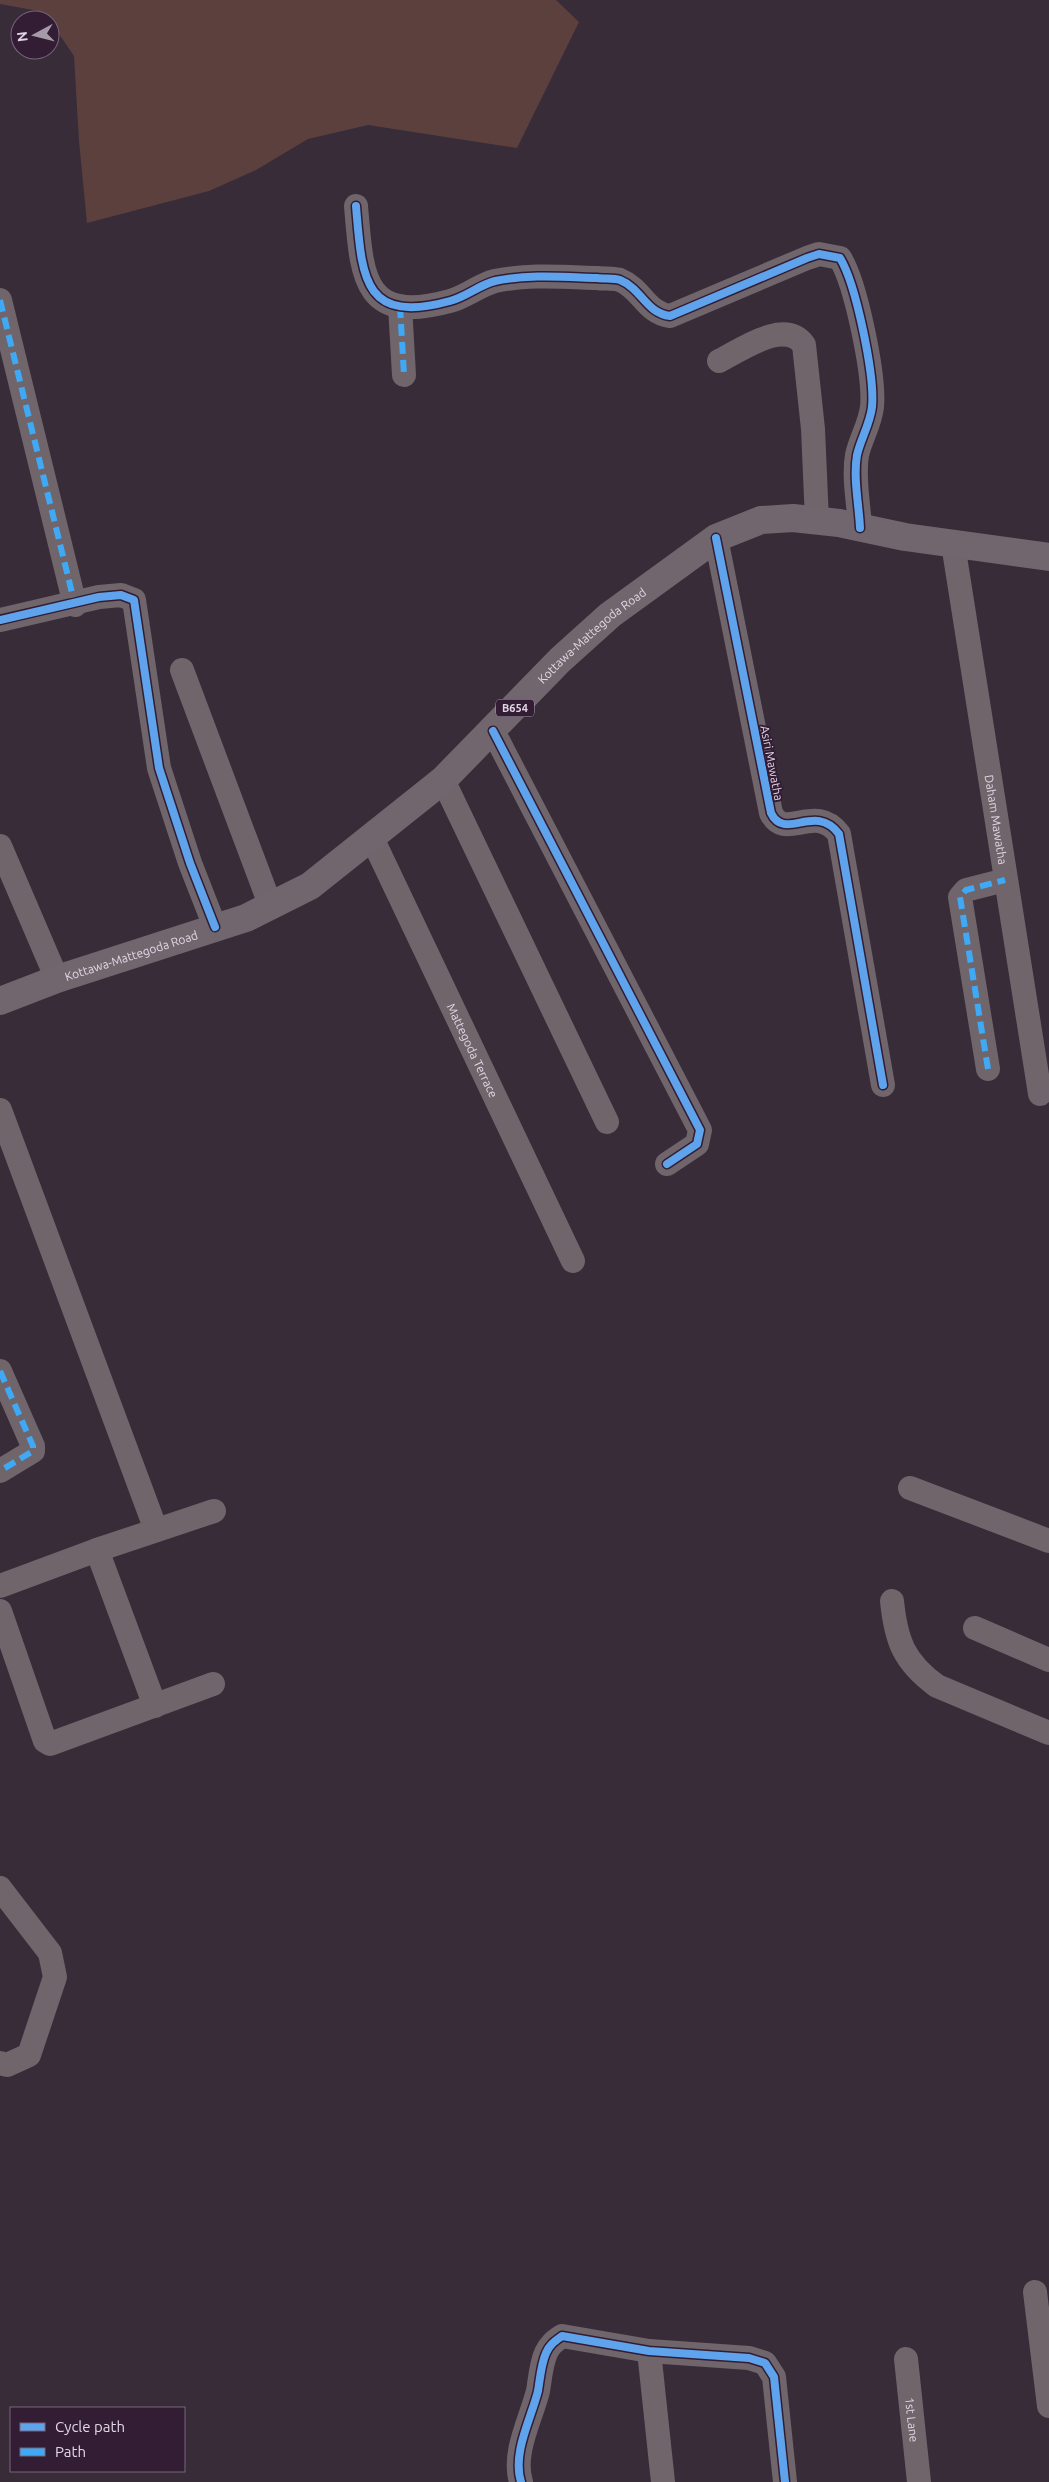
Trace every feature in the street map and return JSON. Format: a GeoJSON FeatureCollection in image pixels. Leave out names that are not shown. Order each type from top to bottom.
{"type":"FeatureCollection","features":[{"type":"Feature","properties":{"kind":"main road","name":"Kottawa-Mattegoda Road"},"geometry":{"type":"LineString","coordinates":[[0,1001],[57,979],[246,918],[310,886],[443,780],[493,731],[560,660],[610,616],[716,538],[761,520],[793,518],[953,544],[1049,557]]}},
{"type":"Feature","properties":{"kind":"street"},"geometry":{"type":"LineString","coordinates":[[356,206],[362,262],[370,286],[376,296],[386,303],[400,306],[422,307],[451,301],[496,281],[532,277],[597,278],[618,280],[634,289],[659,315],[670,316],[807,258],[820,254],[829,254],[840,258],[849,277],[863,331],[872,405],[856,466],[860,528]]}},
{"type":"Feature","properties":{"kind":"street"},"geometry":{"type":"LineString","coordinates":[[0,300],[75,605]]}},
{"type":"Feature","properties":{"kind":"street"},"geometry":{"type":"LineString","coordinates":[[400,306],[404,375]]}},
{"type":"Feature","properties":{"kind":"street"},"geometry":{"type":"LineString","coordinates":[[719,362],[766,338],[783,333],[795,335],[804,345],[813,429],[817,521]]}},
{"type":"Feature","properties":{"kind":"street","name":"Asiri Mawatha"},"geometry":{"type":"LineString","coordinates":[[716,538],[771,812],[774,819],[785,824],[819,820],[826,821],[839,834],[883,1085]]}},
{"type":"Feature","properties":{"kind":"street","name":"Daham Mawatha"},"geometry":{"type":"LineString","coordinates":[[953,544],[1040,1094]]}},
{"type":"Feature","properties":{"kind":"street"},"geometry":{"type":"LineString","coordinates":[[0,620],[75,605],[99,597],[121,595],[134,600],[159,768],[190,863],[215,927]]}},
{"type":"Feature","properties":{"kind":"street"},"geometry":{"type":"LineString","coordinates":[[182,670],[271,907]]}},
{"type":"Feature","properties":{"kind":"street"},"geometry":{"type":"LineString","coordinates":[[493,731],[700,1130],[697,1144],[667,1164]]}},
{"type":"Feature","properties":{"kind":"street"},"geometry":{"type":"LineString","coordinates":[[443,780],[607,1122]]}},
{"type":"Feature","properties":{"kind":"street","name":"Mattegoda Terrace"},"geometry":{"type":"LineString","coordinates":[[372,838],[573,1261]]}},
{"type":"Feature","properties":{"kind":"street"},"geometry":{"type":"LineString","coordinates":[[0,846],[57,979]]}},
{"type":"Feature","properties":{"kind":"street"},"geometry":{"type":"LineString","coordinates":[[988,1069],[960,898],[966,890],[1005,880]]}},
{"type":"Feature","properties":{"kind":"street"},"geometry":{"type":"LineString","coordinates":[[0,1110],[156,1530]]}},
{"type":"Feature","properties":{"kind":"street"},"geometry":{"type":"LineString","coordinates":[[0,1371],[33,1446],[33,1451],[0,1471]]}},
{"type":"Feature","properties":{"kind":"street"},"geometry":{"type":"LineString","coordinates":[[910,1488],[1049,1541]]}},
{"type":"Feature","properties":{"kind":"street"},"geometry":{"type":"LineString","coordinates":[[0,1586],[97,1550],[214,1511]]}},
{"type":"Feature","properties":{"kind":"street"},"geometry":{"type":"LineString","coordinates":[[97,1550],[155,1706]]}},
{"type":"Feature","properties":{"kind":"street"},"geometry":{"type":"LineString","coordinates":[[892,1601],[895,1630],[904,1651],[924,1677],[937,1686],[1049,1733]]}},
{"type":"Feature","properties":{"kind":"street"},"geometry":{"type":"LineString","coordinates":[[0,1611],[45,1741],[50,1744],[212,1684]]}},
{"type":"Feature","properties":{"kind":"street"},"geometry":{"type":"LineString","coordinates":[[975,1628],[1049,1660]]}},
{"type":"Feature","properties":{"kind":"street"},"geometry":{"type":"LineString","coordinates":[[0,1888],[50,1953],[55,1977],[29,2055],[7,2065],[0,2063]]}},
{"type":"Feature","properties":{"kind":"street"},"geometry":{"type":"LineString","coordinates":[[1035,2292],[1049,2406]]}},
{"type":"Feature","properties":{"kind":"street"},"geometry":{"type":"LineString","coordinates":[[521,2482],[518,2472],[519,2456],[545,2354],[552,2343],[562,2336],[649,2351],[749,2358],[765,2363],[774,2377],[785,2482]]}},
{"type":"Feature","properties":{"kind":"street"},"geometry":{"type":"LineString","coordinates":[[649,2351],[663,2482]]}},
{"type":"Feature","properties":{"kind":"street","name":"1st Lane"},"geometry":{"type":"LineString","coordinates":[[906,2359],[919,2482]]}},
{"type":"Feature","properties":{"kind":"shaded area"},"geometry":{"type":"Polygon","coordinates":[[[0,0],[556,0],[579,22],[517,148],[368,125],[308,139],[256,170],[209,191],[87,223],[79,141],[74,56],[60,35],[60,10],[33,10],[0,4],[0,0]]]}},
{"type":"Feature","properties":{"kind":"marked path"},"geometry":{"type":"LineString","coordinates":[[0,300],[75,605]]}},
{"type":"Feature","properties":{"kind":"marked path"},"geometry":{"type":"LineString","coordinates":[[400,306],[404,375]]}},
{"type":"Feature","properties":{"kind":"marked path"},"geometry":{"type":"LineString","coordinates":[[988,1069],[960,897],[966,890],[1005,880]]}},
{"type":"Feature","properties":{"kind":"marked path"},"geometry":{"type":"LineString","coordinates":[[0,1371],[33,1446],[33,1451],[0,1471]]}},
{"type":"Feature","properties":{"kind":"cycle path"},"geometry":{"type":"LineString","coordinates":[[356,206],[365,273],[372,289],[383,300],[399,306],[421,307],[450,301],[495,281],[533,277],[572,277],[620,280],[634,289],[649,306],[662,314],[670,316],[807,258],[819,254],[840,258],[858,308],[871,374],[872,407],[856,464],[860,528]]}},
{"type":"Feature","properties":{"kind":"cycle path"},"geometry":{"type":"LineString","coordinates":[[716,538],[771,813],[777,821],[784,824],[820,821],[830,825],[839,834],[883,1085]]}},
{"type":"Feature","properties":{"kind":"cycle path"},"geometry":{"type":"LineString","coordinates":[[0,620],[99,597],[121,595],[134,600],[159,768],[190,863],[215,927]]}},
{"type":"Feature","properties":{"kind":"cycle path"},"geometry":{"type":"LineString","coordinates":[[493,731],[700,1130],[697,1144],[667,1164]]}},
{"type":"Feature","properties":{"kind":"cycle path"},"geometry":{"type":"LineString","coordinates":[[521,2482],[519,2471],[521,2448],[538,2391],[543,2362],[549,2347],[562,2336],[649,2351],[749,2358],[765,2363],[774,2377],[785,2482]]}}]}
